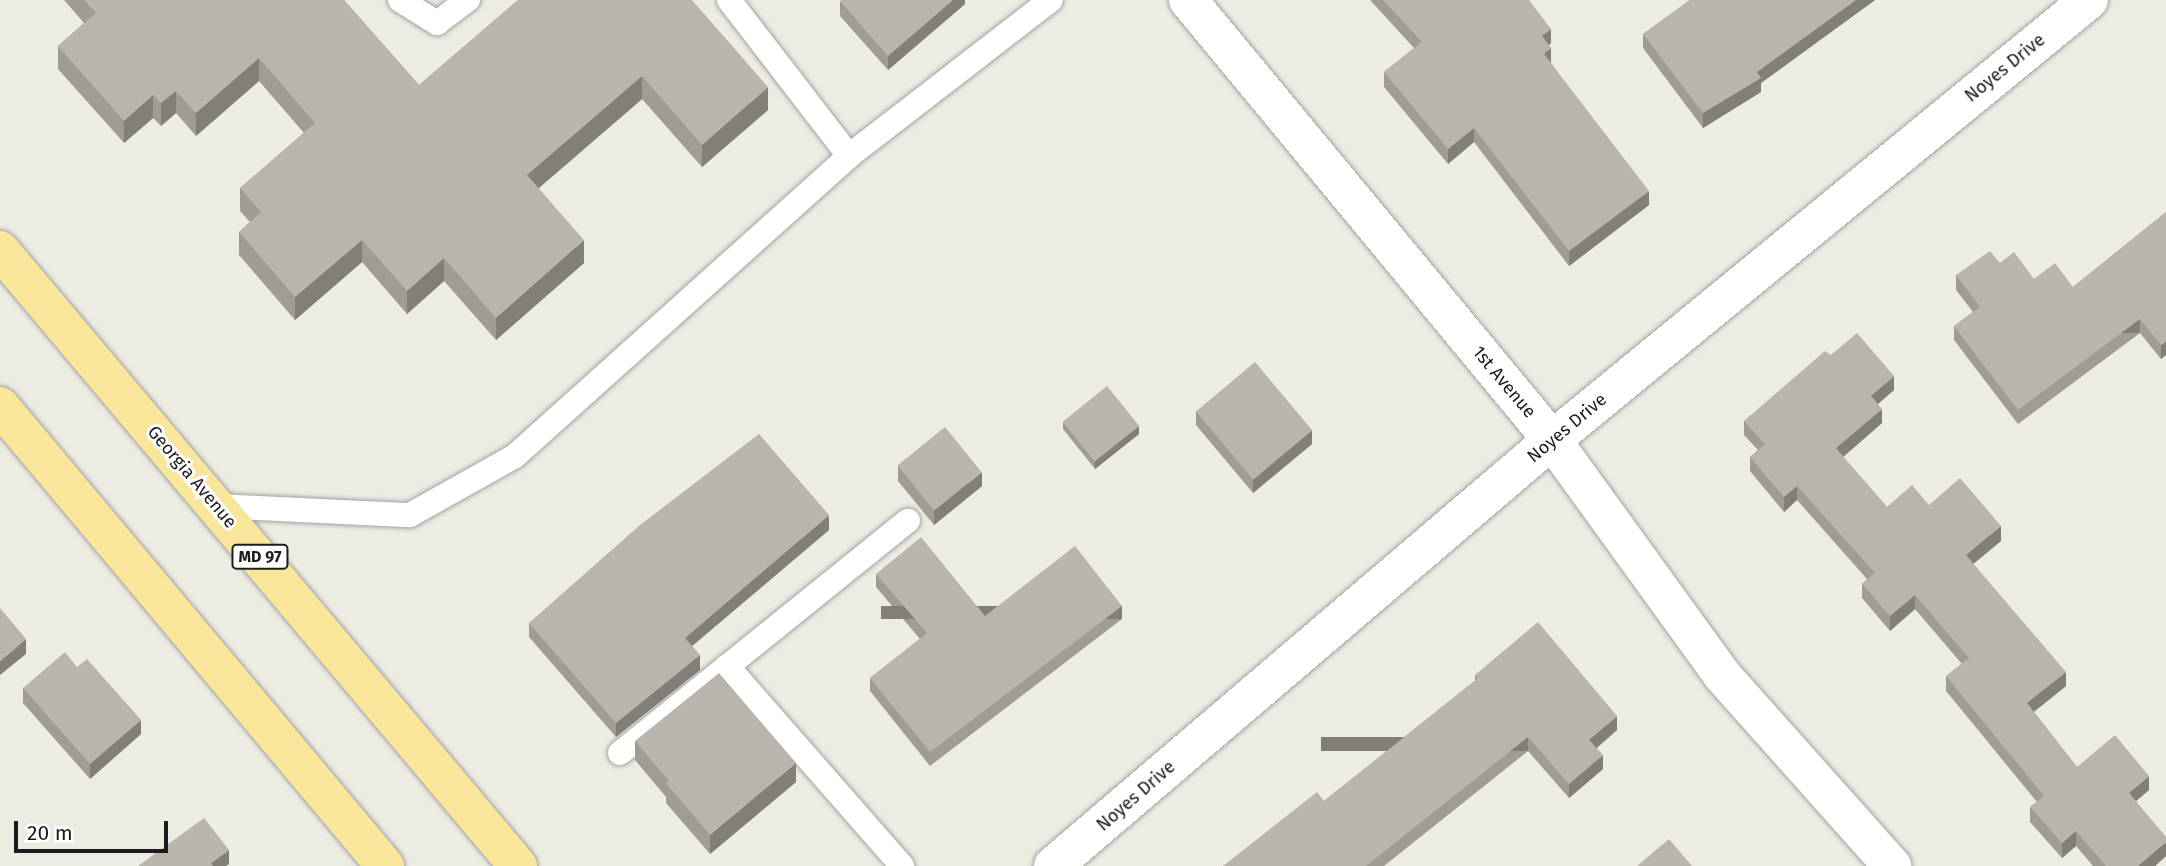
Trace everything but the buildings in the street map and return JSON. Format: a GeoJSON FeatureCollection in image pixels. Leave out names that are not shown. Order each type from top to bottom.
{"type":"FeatureCollection","features":[{"type":"Feature","properties":{"kind":"main road","name":"Georgia Avenue"},"geometry":{"type":"LineString","coordinates":[[0,250],[519,866]]}},
{"type":"Feature","properties":{"kind":"main road"},"geometry":{"type":"LineString","coordinates":[[0,406],[385,866]]}},
{"type":"Feature","properties":{"kind":"street","name":"1st Avenue"},"geometry":{"type":"LineString","coordinates":[[1188,0],[1552,440],[1722,675],[1892,866]]}},
{"type":"Feature","properties":{"kind":"street","name":"Noyes Drive"},"geometry":{"type":"LineString","coordinates":[[1054,866],[1552,440],[2089,0]]}},
{"type":"Feature","properties":{"kind":"lane"},"geometry":{"type":"LineString","coordinates":[[400,0],[437,23],[468,0]]}},
{"type":"Feature","properties":{"kind":"lane"},"geometry":{"type":"LineString","coordinates":[[729,0],[849,156]]}},
{"type":"Feature","properties":{"kind":"lane"},"geometry":{"type":"LineString","coordinates":[[216,506],[410,515],[514,456],[849,156],[1051,0]]}},
{"type":"Feature","properties":{"kind":"lane"},"geometry":{"type":"LineString","coordinates":[[620,753],[908,521]]}},
{"type":"Feature","properties":{"kind":"lane"},"geometry":{"type":"LineString","coordinates":[[727,666],[902,866]]}}]}
